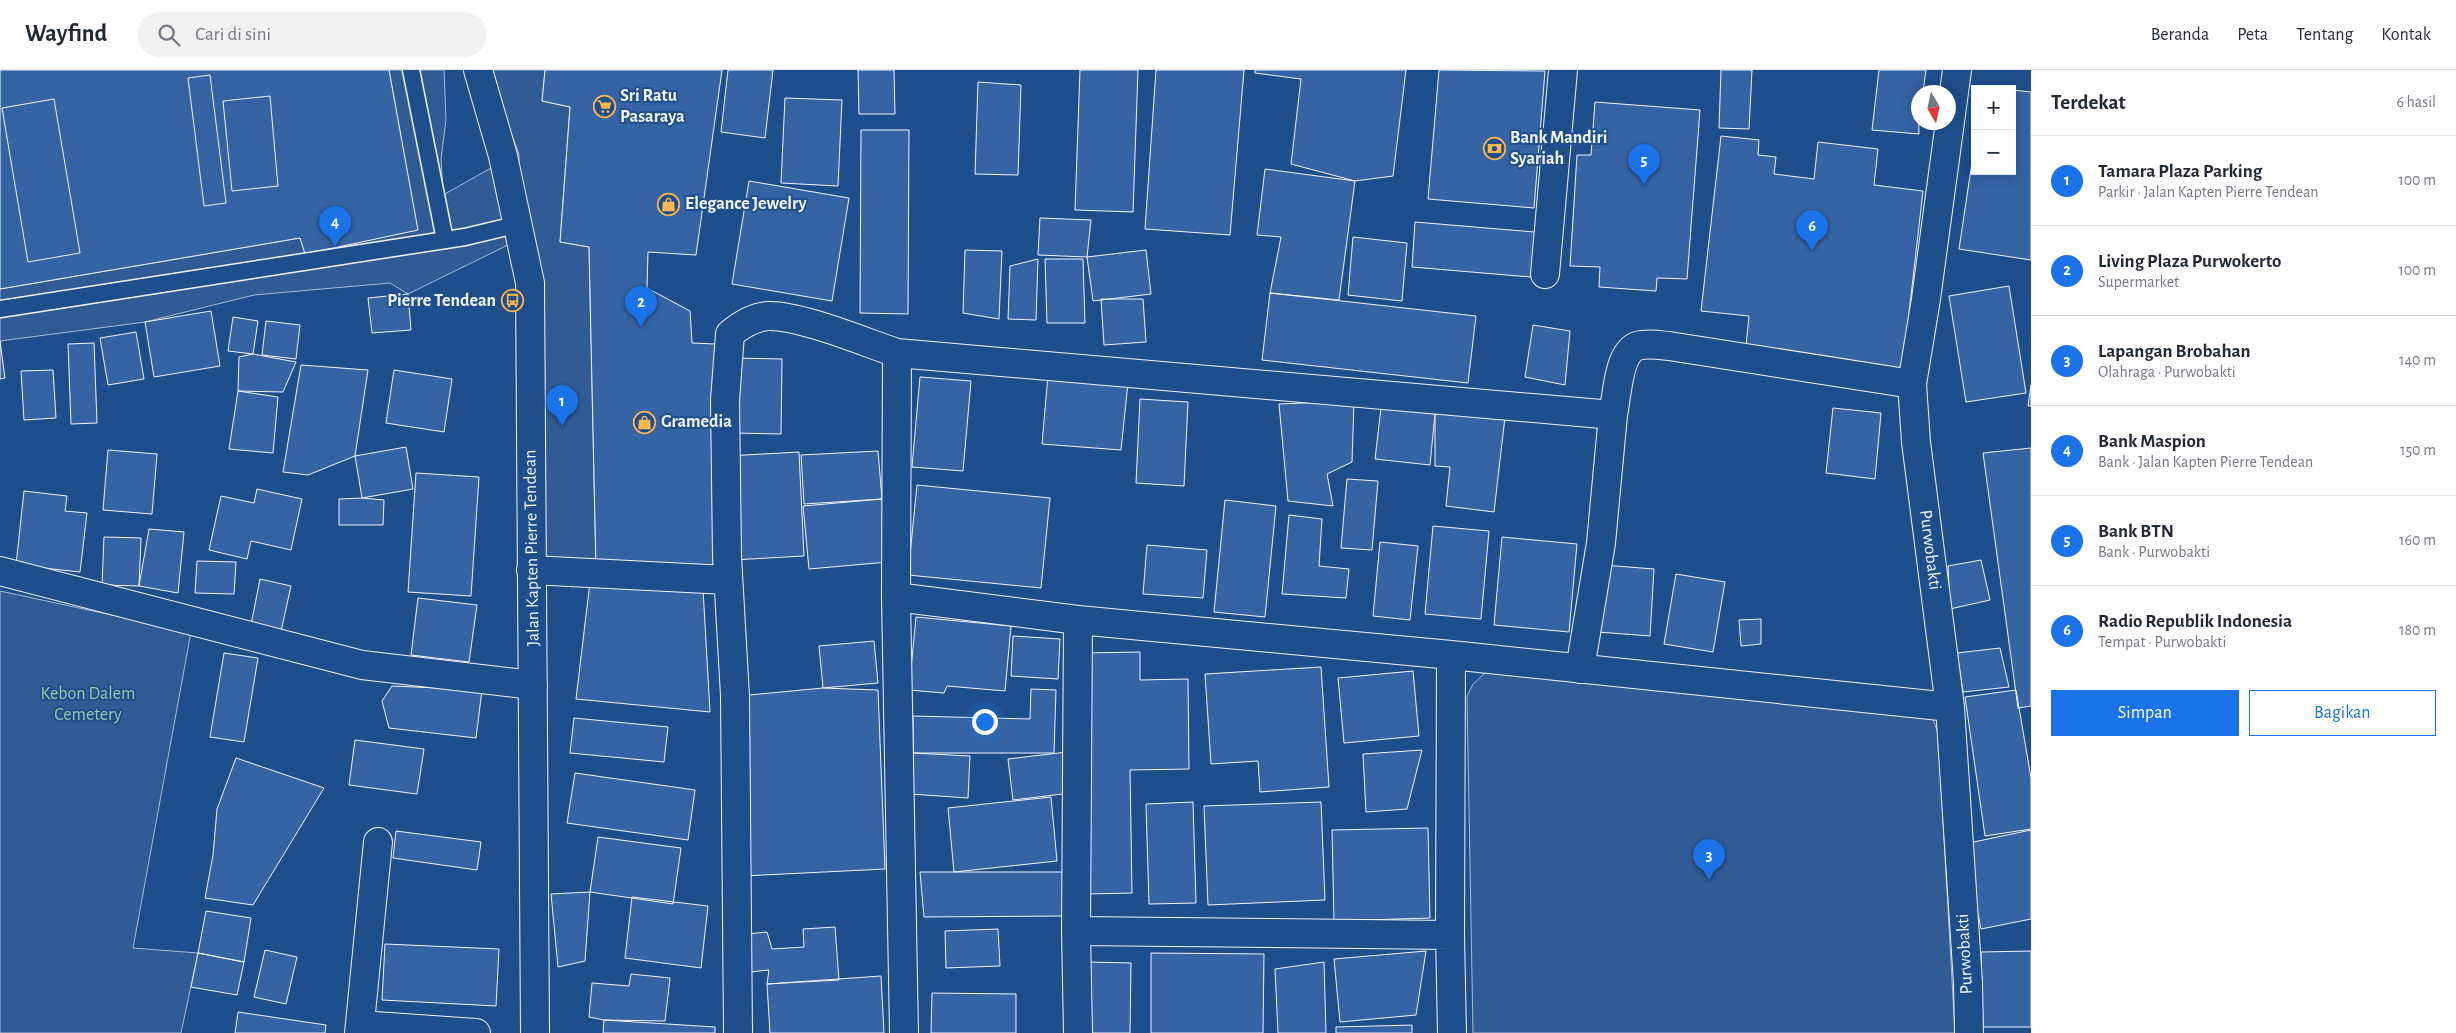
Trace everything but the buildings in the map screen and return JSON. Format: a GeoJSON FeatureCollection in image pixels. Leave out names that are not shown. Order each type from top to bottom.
{"type":"FeatureCollection","features":[{"type":"Feature","properties":{"kind":"street","name":"Jalan Kapten Pierre Tendean"},"geometry":{"type":"LineString","coordinates":[[478,70],[503,156],[519,224],[530,283],[535,1033]]}},
{"type":"Feature","properties":{"kind":"street"},"geometry":{"type":"LineString","coordinates":[[1545,274],[1563,70]]}},
{"type":"Feature","properties":{"kind":"street","name":"Purwobakti"},"geometry":{"type":"LineString","coordinates":[[1957,70],[1926,299],[1912,384],[1916,442],[1950,707],[1968,983],[1969,1033]]}},
{"type":"Feature","properties":{"kind":"street"},"geometry":{"type":"LineString","coordinates":[[738,1033],[735,696],[728,580],[725,400],[730,334],[745,322],[767,316],[794,319],[897,353],[1614,415]]}},
{"type":"Feature","properties":{"kind":"street"},"geometry":{"type":"LineString","coordinates":[[1580,669],[1601,543],[1614,415],[1624,357],[1635,347],[1645,345],[1669,346],[1912,384]]}},
{"type":"Feature","properties":{"kind":"street"},"geometry":{"type":"LineString","coordinates":[[897,353],[896,598],[904,1033]]}},
{"type":"Feature","properties":{"kind":"street"},"geometry":{"type":"LineString","coordinates":[[531,570],[728,580]]}},
{"type":"Feature","properties":{"kind":"street"},"geometry":{"type":"LineString","coordinates":[[0,571],[362,665],[533,685]]}},
{"type":"Feature","properties":{"kind":"street"},"geometry":{"type":"LineString","coordinates":[[896,598],[1078,620],[1451,655],[1950,707]]}},
{"type":"Feature","properties":{"kind":"street"},"geometry":{"type":"LineString","coordinates":[[1078,620],[1076,930],[1078,1033]]}},
{"type":"Feature","properties":{"kind":"street"},"geometry":{"type":"LineString","coordinates":[[1451,655],[1450,935],[1452,1033]]}},
{"type":"Feature","properties":{"kind":"street"},"geometry":{"type":"LineString","coordinates":[[378,842],[359,1029],[476,1033]]}},
{"type":"Feature","properties":{"kind":"street"},"geometry":{"type":"LineString","coordinates":[[1076,930],[1450,935]]}},
{"type":"Feature","properties":{"kind":"lane"},"geometry":{"type":"LineString","coordinates":[[411,70],[445,240]]}},
{"type":"Feature","properties":{"kind":"lane"},"geometry":{"type":"LineString","coordinates":[[0,309],[445,240],[519,224]]}},
{"type":"Feature","properties":{"kind":"shaded area"},"geometry":{"type":"Polygon","coordinates":[[[389,70],[444,70],[446,120],[441,159],[443,195],[500,163],[514,242],[408,294],[390,283],[254,295],[145,322],[0,341],[0,289],[300,238],[416,222],[389,70]]]}},
{"type":"Feature","properties":{"kind":"shaded area"},"geometry":{"type":"Polygon","coordinates":[[[487,70],[545,70],[542,101],[570,107],[560,242],[589,247],[596,569],[531,570],[519,154],[487,70]]]}},
{"type":"Feature","properties":{"kind":"shaded area","name":"Kebon Dalem Cemetery"},"geometry":{"type":"Polygon","coordinates":[[[0,591],[191,632],[133,948],[198,953],[181,1033],[0,1033],[0,591]]]}},
{"type":"Feature","properties":{"kind":"shaded area"},"geometry":{"type":"Polygon","coordinates":[[[1485,673],[1504,673],[1932,717],[1938,733],[1955,1033],[1473,1033],[1467,696],[1473,684],[1485,673]]]}},
{"type":"Feature","properties":{"kind":"place","name":"Sri Ratu Pasaraya"},"geometry":{"type":"Point","coordinates":[604,106]}},
{"type":"Feature","properties":{"kind":"place","name":"Bank Mandiri Syariah"},"geometry":{"type":"Point","coordinates":[1494,148]}},
{"type":"Feature","properties":{"kind":"place","name":"Bank BTN"},"geometry":{"type":"Point","coordinates":[1644,185]}},
{"type":"Feature","properties":{"kind":"place","name":"Elegance Jewelry"},"geometry":{"type":"Point","coordinates":[669,204]}},
{"type":"Feature","properties":{"kind":"place","name":"Bank Maspion"},"geometry":{"type":"Point","coordinates":[335,247]}},
{"type":"Feature","properties":{"kind":"place","name":"Radio Republik Indonesia"},"geometry":{"type":"Point","coordinates":[1812,251]}},
{"type":"Feature","properties":{"kind":"place","name":"Pierre Tendean"},"geometry":{"type":"Point","coordinates":[512,301]}},
{"type":"Feature","properties":{"kind":"place","name":"Living Plaza Purwokerto"},"geometry":{"type":"Point","coordinates":[641,327]}},
{"type":"Feature","properties":{"kind":"place","name":"Gramedia"},"geometry":{"type":"Point","coordinates":[645,422]}},
{"type":"Feature","properties":{"kind":"place","name":"Tamara Plaza Parking"},"geometry":{"type":"Point","coordinates":[562,426]}},
{"type":"Feature","properties":{"kind":"place","name":"Lapangan Brobahan"},"geometry":{"type":"Point","coordinates":[1709,880]}}]}
